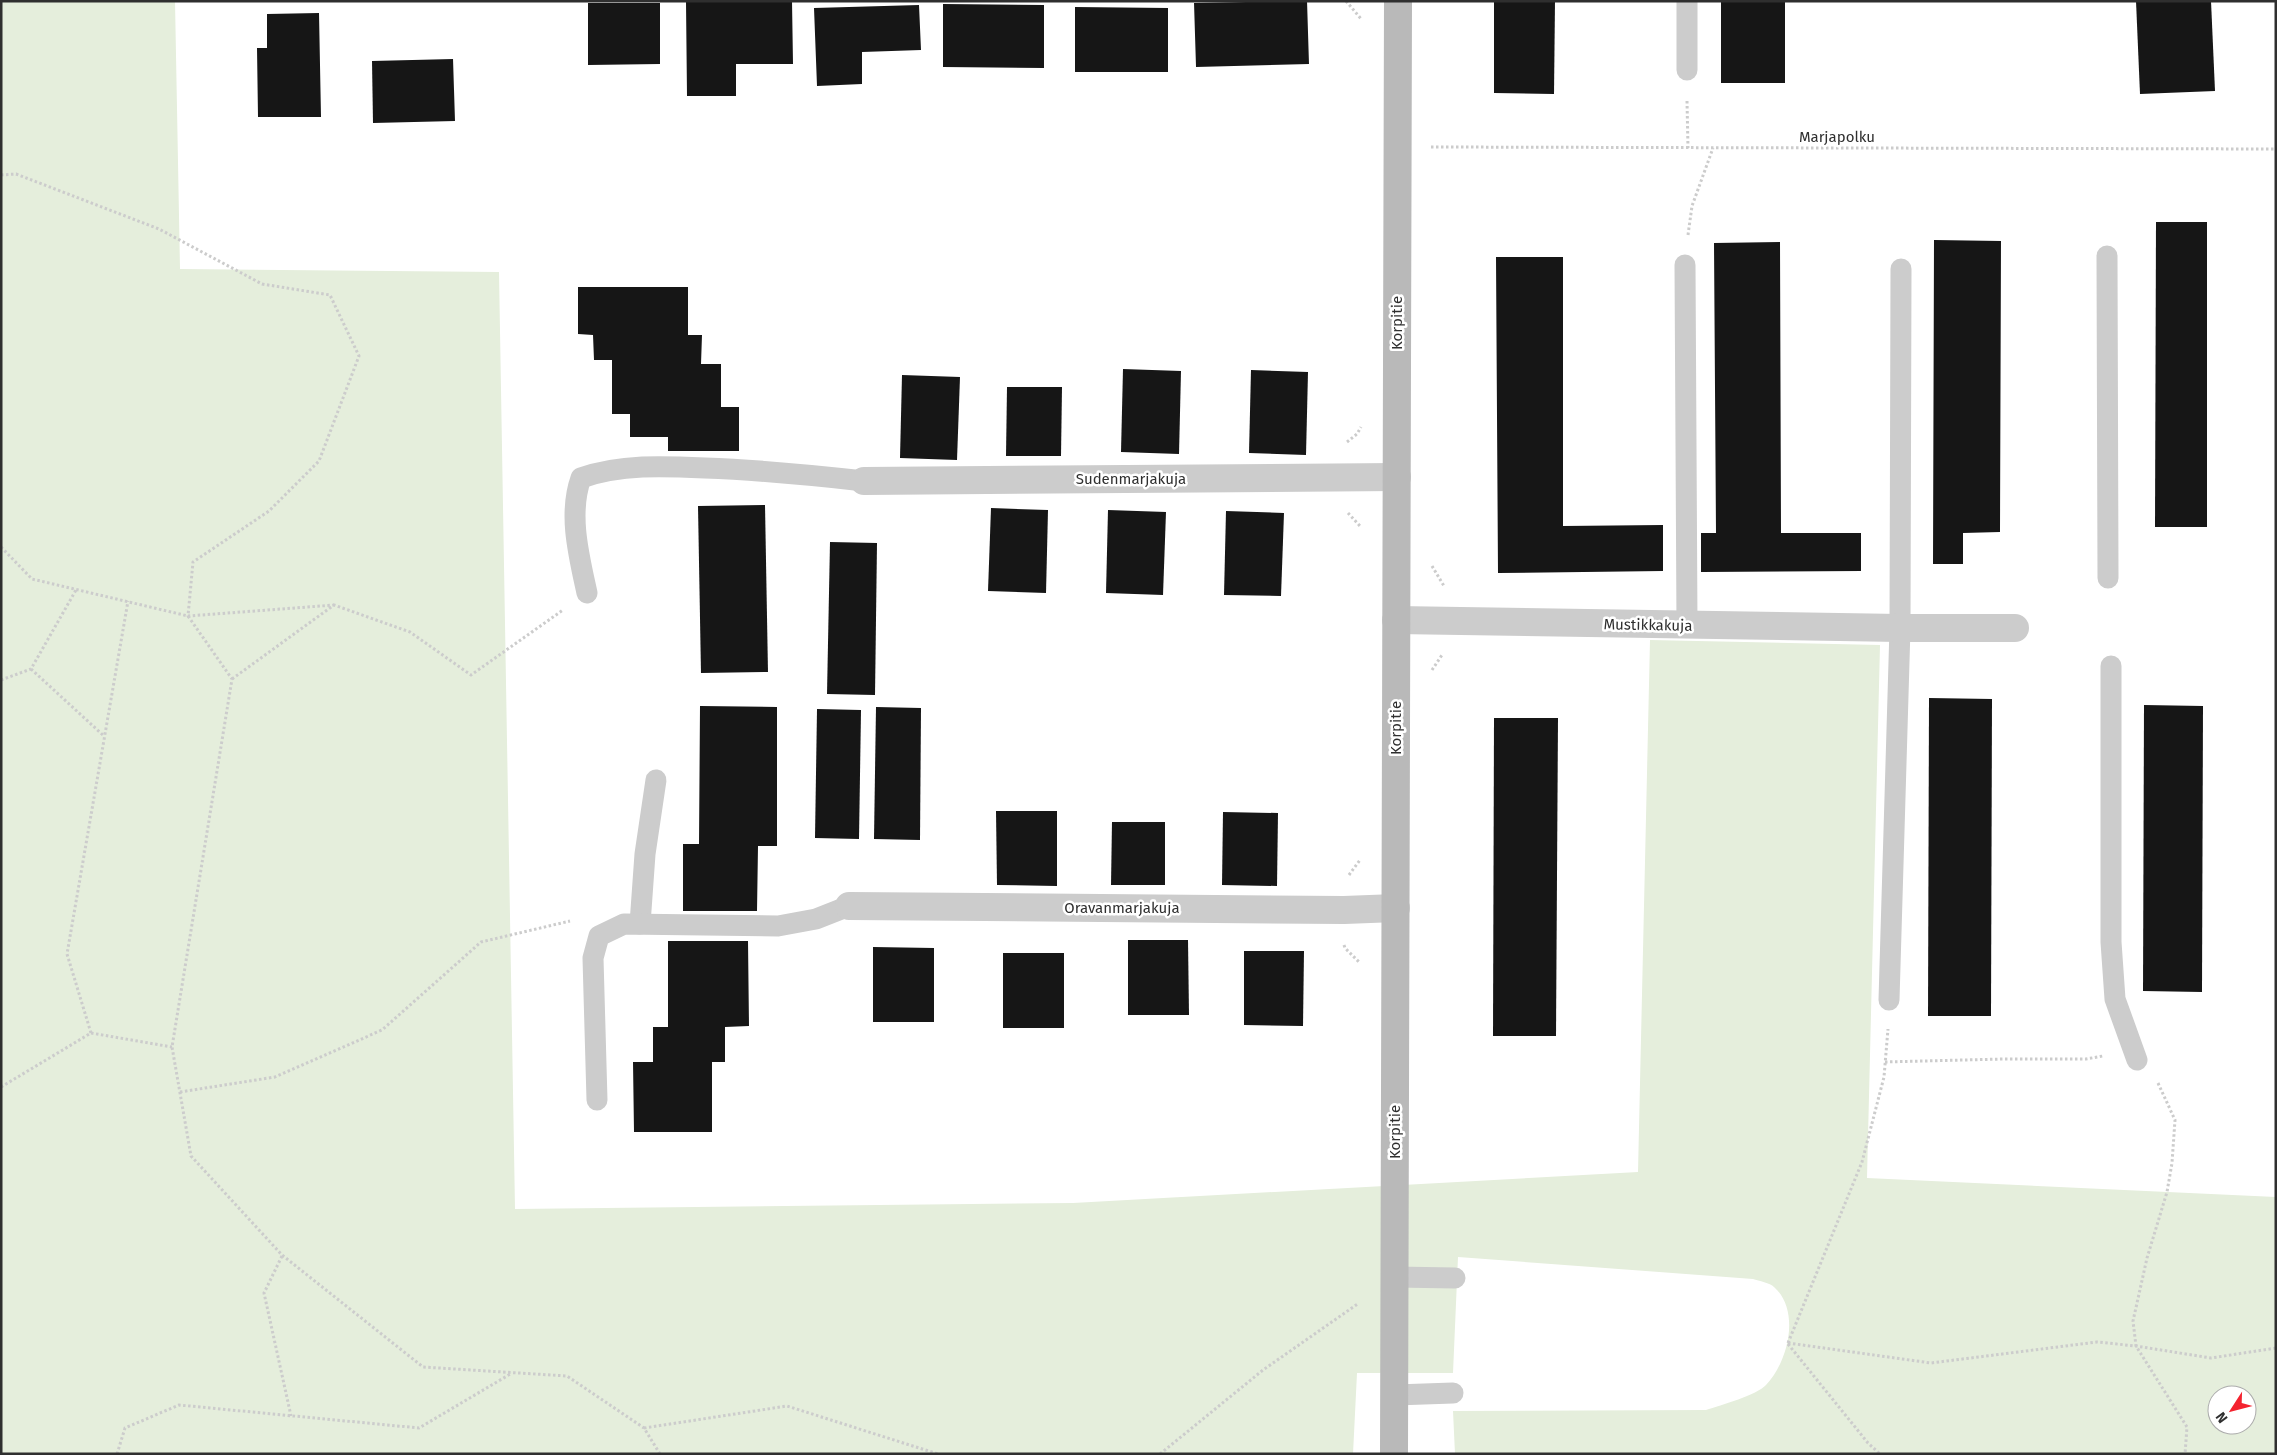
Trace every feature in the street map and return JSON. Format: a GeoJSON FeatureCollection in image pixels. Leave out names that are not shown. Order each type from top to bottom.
{"type":"FeatureCollection","features":[{"type":"Feature","properties":{"kind":"street","name":"Korpitie"},"geometry":{"type":"LineString","coordinates":[[1394,1454],[1398,1]]}},
{"type":"Feature","properties":{"kind":"street","name":"Sudenmarjakuja"},"geometry":{"type":"LineString","coordinates":[[864,481],[1397,476]]}},
{"type":"Feature","properties":{"kind":"street","name":"Mustikkakuja"},"geometry":{"type":"LineString","coordinates":[[1396,620],[2015,628]]}},
{"type":"Feature","properties":{"kind":"street","name":"Oravanmarjakuja"},"geometry":{"type":"LineString","coordinates":[[849,906],[1334,910],[1396,908]]}},
{"type":"Feature","properties":{"kind":"lane"},"geometry":{"type":"LineString","coordinates":[[1686,1],[1687,70]]}},
{"type":"Feature","properties":{"kind":"lane"},"geometry":{"type":"LineString","coordinates":[[2107,256],[2108,578]]}},
{"type":"Feature","properties":{"kind":"lane"},"geometry":{"type":"LineString","coordinates":[[1684,265],[1687,625]]}},
{"type":"Feature","properties":{"kind":"lane"},"geometry":{"type":"LineString","coordinates":[[1889,1000],[1900,628],[1901,269]]}},
{"type":"Feature","properties":{"kind":"lane"},"geometry":{"type":"LineString","coordinates":[[587,593],[577,546],[575,495],[581,478],[600,471],[668,466],[790,473],[864,481]]}},
{"type":"Feature","properties":{"kind":"lane"},"geometry":{"type":"LineString","coordinates":[[2111,666],[2110,942],[2115,999],[2135,1056]]}},
{"type":"Feature","properties":{"kind":"lane"},"geometry":{"type":"LineString","coordinates":[[640,924],[644,854],[656,780]]}},
{"type":"Feature","properties":{"kind":"lane"},"geometry":{"type":"LineString","coordinates":[[597,1100],[593,958],[599,936],[624,924],[778,926],[816,919],[849,906]]}},
{"type":"Feature","properties":{"kind":"lane"},"geometry":{"type":"LineString","coordinates":[[1395,1277],[1455,1278]]}},
{"type":"Feature","properties":{"kind":"lane"},"geometry":{"type":"LineString","coordinates":[[1394,1395],[1452,1393]]}},
{"type":"Feature","properties":{"kind":"path"},"geometry":{"type":"LineString","coordinates":[[1687,70],[1688,148]]}},
{"type":"Feature","properties":{"kind":"path","name":"Marjapolku"},"geometry":{"type":"LineString","coordinates":[[1397,147],[2276,149]]}},
{"type":"Feature","properties":{"kind":"path"},"geometry":{"type":"LineString","coordinates":[[1684,265],[1692,206],[1713,148]]}},
{"type":"Feature","properties":{"kind":"path"},"geometry":{"type":"LineString","coordinates":[[1,175],[16,174],[159,229],[262,284],[330,295],[359,356],[319,460],[269,511],[193,562],[188,616],[232,680],[172,1047],[191,1156],[282,1256],[423,1367],[567,1376],[644,1428],[660,1454]]}},
{"type":"Feature","properties":{"kind":"path"},"geometry":{"type":"LineString","coordinates":[[1,547],[32,579],[188,616],[334,605],[410,632],[471,675],[587,593]]}},
{"type":"Feature","properties":{"kind":"path"},"geometry":{"type":"LineString","coordinates":[[1,680],[31,669],[76,590]]}},
{"type":"Feature","properties":{"kind":"path"},"geometry":{"type":"LineString","coordinates":[[91,1033],[67,954],[128,602]]}},
{"type":"Feature","properties":{"kind":"path"},"geometry":{"type":"LineString","coordinates":[[232,680],[334,605]]}},
{"type":"Feature","properties":{"kind":"path"},"geometry":{"type":"LineString","coordinates":[[31,669],[104,736]]}},
{"type":"Feature","properties":{"kind":"path"},"geometry":{"type":"LineString","coordinates":[[180,1092],[275,1077],[382,1030],[481,942],[570,921]]}},
{"type":"Feature","properties":{"kind":"path"},"geometry":{"type":"LineString","coordinates":[[1788,1343],[1862,1162],[1884,1077],[1889,1000]]}},
{"type":"Feature","properties":{"kind":"path"},"geometry":{"type":"LineString","coordinates":[[1,1087],[91,1033],[172,1047]]}},
{"type":"Feature","properties":{"kind":"path"},"geometry":{"type":"LineString","coordinates":[[1885,1062],[2086,1059],[2135,1056],[2160,1085],[2174,1120],[2172,1164],[2167,1192],[2147,1258],[2133,1321],[2136,1346],[2187,1427],[2185,1454]]}},
{"type":"Feature","properties":{"kind":"path"},"geometry":{"type":"LineString","coordinates":[[282,1256],[264,1293],[291,1416]]}},
{"type":"Feature","properties":{"kind":"path"},"geometry":{"type":"LineString","coordinates":[[1160,1454],[1263,1370],[1364,1300]]}},
{"type":"Feature","properties":{"kind":"path"},"geometry":{"type":"LineString","coordinates":[[1788,1343],[1931,1363],[2097,1342],[2136,1346],[2210,1358],[2276,1348]]}},
{"type":"Feature","properties":{"kind":"path"},"geometry":{"type":"LineString","coordinates":[[1788,1343],[1868,1443],[1880,1454]]}},
{"type":"Feature","properties":{"kind":"path"},"geometry":{"type":"LineString","coordinates":[[117,1454],[125,1428],[180,1405],[420,1428],[513,1372]]}},
{"type":"Feature","properties":{"kind":"path"},"geometry":{"type":"LineString","coordinates":[[644,1428],[787,1406],[938,1454]]}},
{"type":"Feature","properties":{"kind":"green space"},"geometry":{"type":"Polygon","coordinates":[[[1,1],[175,1],[180,269],[499,272],[515,1209],[1073,1203],[1638,1172],[1650,640],[1880,645],[1867,1178],[2276,1197],[2276,1454],[1455,1454],[1453,1411],[1706,1410],[1747,1396],[1761,1389],[1774,1375],[1785,1350],[1789,1322],[1787,1309],[1782,1297],[1774,1287],[1753,1279],[1458,1257],[1453,1373],[1357,1373],[1353,1454],[1,1454],[1,1]]]}},
{"type":"Feature","properties":{"kind":"building"},"geometry":{"type":"Polygon","coordinates":[[[792,1],[793,64],[736,64],[736,96],[687,96],[686,2],[792,1]]]}},
{"type":"Feature","properties":{"kind":"building"},"geometry":{"type":"Polygon","coordinates":[[[1307,1],[1309,64],[1196,67],[1194,3],[1307,1]]]}},
{"type":"Feature","properties":{"kind":"building"},"geometry":{"type":"Polygon","coordinates":[[[1494,1],[1555,1],[1554,94],[1494,93],[1494,1]]]}},
{"type":"Feature","properties":{"kind":"building"},"geometry":{"type":"Polygon","coordinates":[[[1721,1],[1785,1],[1785,83],[1721,83],[1721,1]]]}},
{"type":"Feature","properties":{"kind":"building"},"geometry":{"type":"Polygon","coordinates":[[[2136,1],[2211,1],[2215,91],[2140,94],[2136,1]]]}},
{"type":"Feature","properties":{"kind":"building"},"geometry":{"type":"Polygon","coordinates":[[[588,3],[660,3],[660,64],[588,65],[588,3]]]}},
{"type":"Feature","properties":{"kind":"building"},"geometry":{"type":"Polygon","coordinates":[[[943,4],[1044,5],[1044,68],[943,67],[943,4]]]}},
{"type":"Feature","properties":{"kind":"building"},"geometry":{"type":"Polygon","coordinates":[[[919,5],[921,50],[862,52],[862,84],[817,86],[814,8],[919,5]]]}},
{"type":"Feature","properties":{"kind":"building"},"geometry":{"type":"Polygon","coordinates":[[[1075,7],[1168,8],[1168,72],[1075,72],[1075,7]]]}},
{"type":"Feature","properties":{"kind":"building"},"geometry":{"type":"Polygon","coordinates":[[[319,13],[321,117],[258,117],[257,48],[267,48],[267,14],[319,13]]]}},
{"type":"Feature","properties":{"kind":"building"},"geometry":{"type":"Polygon","coordinates":[[[453,59],[455,121],[373,123],[372,61],[453,59]]]}},
{"type":"Feature","properties":{"kind":"building"},"geometry":{"type":"Polygon","coordinates":[[[2156,222],[2207,222],[2207,527],[2155,527],[2156,222]]]}},
{"type":"Feature","properties":{"kind":"building"},"geometry":{"type":"Polygon","coordinates":[[[1934,240],[2001,241],[2000,532],[1963,533],[1963,564],[1933,564],[1934,240]]]}},
{"type":"Feature","properties":{"kind":"building"},"geometry":{"type":"Polygon","coordinates":[[[1780,242],[1781,533],[1861,533],[1861,571],[1701,572],[1701,533],[1716,533],[1714,243],[1780,242]]]}},
{"type":"Feature","properties":{"kind":"building"},"geometry":{"type":"Polygon","coordinates":[[[1496,257],[1563,257],[1563,526],[1663,525],[1663,571],[1498,573],[1496,257]]]}},
{"type":"Feature","properties":{"kind":"building"},"geometry":{"type":"Polygon","coordinates":[[[578,287],[688,287],[688,335],[702,335],[701,364],[721,364],[721,407],[739,407],[739,451],[668,451],[668,437],[630,437],[630,414],[612,414],[612,360],[594,360],[593,335],[578,334],[578,287]]]}},
{"type":"Feature","properties":{"kind":"building"},"geometry":{"type":"Polygon","coordinates":[[[1123,369],[1181,371],[1179,454],[1121,452],[1123,369]]]}},
{"type":"Feature","properties":{"kind":"building"},"geometry":{"type":"Polygon","coordinates":[[[1251,370],[1308,372],[1306,455],[1249,453],[1251,370]]]}},
{"type":"Feature","properties":{"kind":"building"},"geometry":{"type":"Polygon","coordinates":[[[902,375],[960,377],[957,460],[900,458],[902,375]]]}},
{"type":"Feature","properties":{"kind":"building"},"geometry":{"type":"Polygon","coordinates":[[[1007,387],[1062,387],[1061,456],[1006,456],[1007,387]]]}},
{"type":"Feature","properties":{"kind":"building"},"geometry":{"type":"Polygon","coordinates":[[[765,505],[768,672],[701,673],[698,506],[765,505]]]}},
{"type":"Feature","properties":{"kind":"building"},"geometry":{"type":"Polygon","coordinates":[[[991,508],[1048,510],[1046,593],[988,591],[991,508]]]}},
{"type":"Feature","properties":{"kind":"building"},"geometry":{"type":"Polygon","coordinates":[[[1108,510],[1166,512],[1163,595],[1106,593],[1108,510]]]}},
{"type":"Feature","properties":{"kind":"building"},"geometry":{"type":"Polygon","coordinates":[[[1226,511],[1284,513],[1281,596],[1224,595],[1226,511]]]}},
{"type":"Feature","properties":{"kind":"building"},"geometry":{"type":"Polygon","coordinates":[[[830,542],[877,543],[875,695],[827,694],[830,542]]]}},
{"type":"Feature","properties":{"kind":"building"},"geometry":{"type":"Polygon","coordinates":[[[1929,698],[1992,699],[1991,1016],[1928,1016],[1929,698]]]}},
{"type":"Feature","properties":{"kind":"building"},"geometry":{"type":"Polygon","coordinates":[[[2144,705],[2203,706],[2202,992],[2143,991],[2144,705]]]}},
{"type":"Feature","properties":{"kind":"building"},"geometry":{"type":"Polygon","coordinates":[[[700,706],[777,707],[777,846],[758,846],[757,911],[683,911],[683,844],[699,844],[700,706]]]}},
{"type":"Feature","properties":{"kind":"building"},"geometry":{"type":"Polygon","coordinates":[[[876,707],[921,708],[920,840],[874,839],[876,707]]]}},
{"type":"Feature","properties":{"kind":"building"},"geometry":{"type":"Polygon","coordinates":[[[817,709],[861,710],[859,839],[815,838],[817,709]]]}},
{"type":"Feature","properties":{"kind":"building"},"geometry":{"type":"Polygon","coordinates":[[[1494,718],[1558,718],[1556,1036],[1493,1036],[1494,718]]]}},
{"type":"Feature","properties":{"kind":"building"},"geometry":{"type":"Polygon","coordinates":[[[996,811],[1057,811],[1057,886],[997,885],[996,811]]]}},
{"type":"Feature","properties":{"kind":"building"},"geometry":{"type":"Polygon","coordinates":[[[1223,812],[1278,813],[1277,886],[1222,885],[1223,812]]]}},
{"type":"Feature","properties":{"kind":"building"},"geometry":{"type":"Polygon","coordinates":[[[1112,822],[1165,822],[1165,885],[1111,885],[1112,822]]]}},
{"type":"Feature","properties":{"kind":"building"},"geometry":{"type":"Polygon","coordinates":[[[1128,940],[1188,940],[1189,1015],[1128,1015],[1128,940]]]}},
{"type":"Feature","properties":{"kind":"building"},"geometry":{"type":"Polygon","coordinates":[[[668,941],[748,941],[749,1026],[725,1027],[725,1062],[712,1062],[712,1132],[634,1132],[633,1062],[653,1062],[653,1027],[668,1027],[668,941]]]}},
{"type":"Feature","properties":{"kind":"building"},"geometry":{"type":"Polygon","coordinates":[[[873,947],[934,948],[934,1022],[873,1022],[873,947]]]}},
{"type":"Feature","properties":{"kind":"building"},"geometry":{"type":"Polygon","coordinates":[[[1244,951],[1304,951],[1303,1026],[1244,1025],[1244,951]]]}},
{"type":"Feature","properties":{"kind":"building"},"geometry":{"type":"Polygon","coordinates":[[[1003,953],[1064,953],[1064,1028],[1003,1028],[1003,953]]]}}]}
